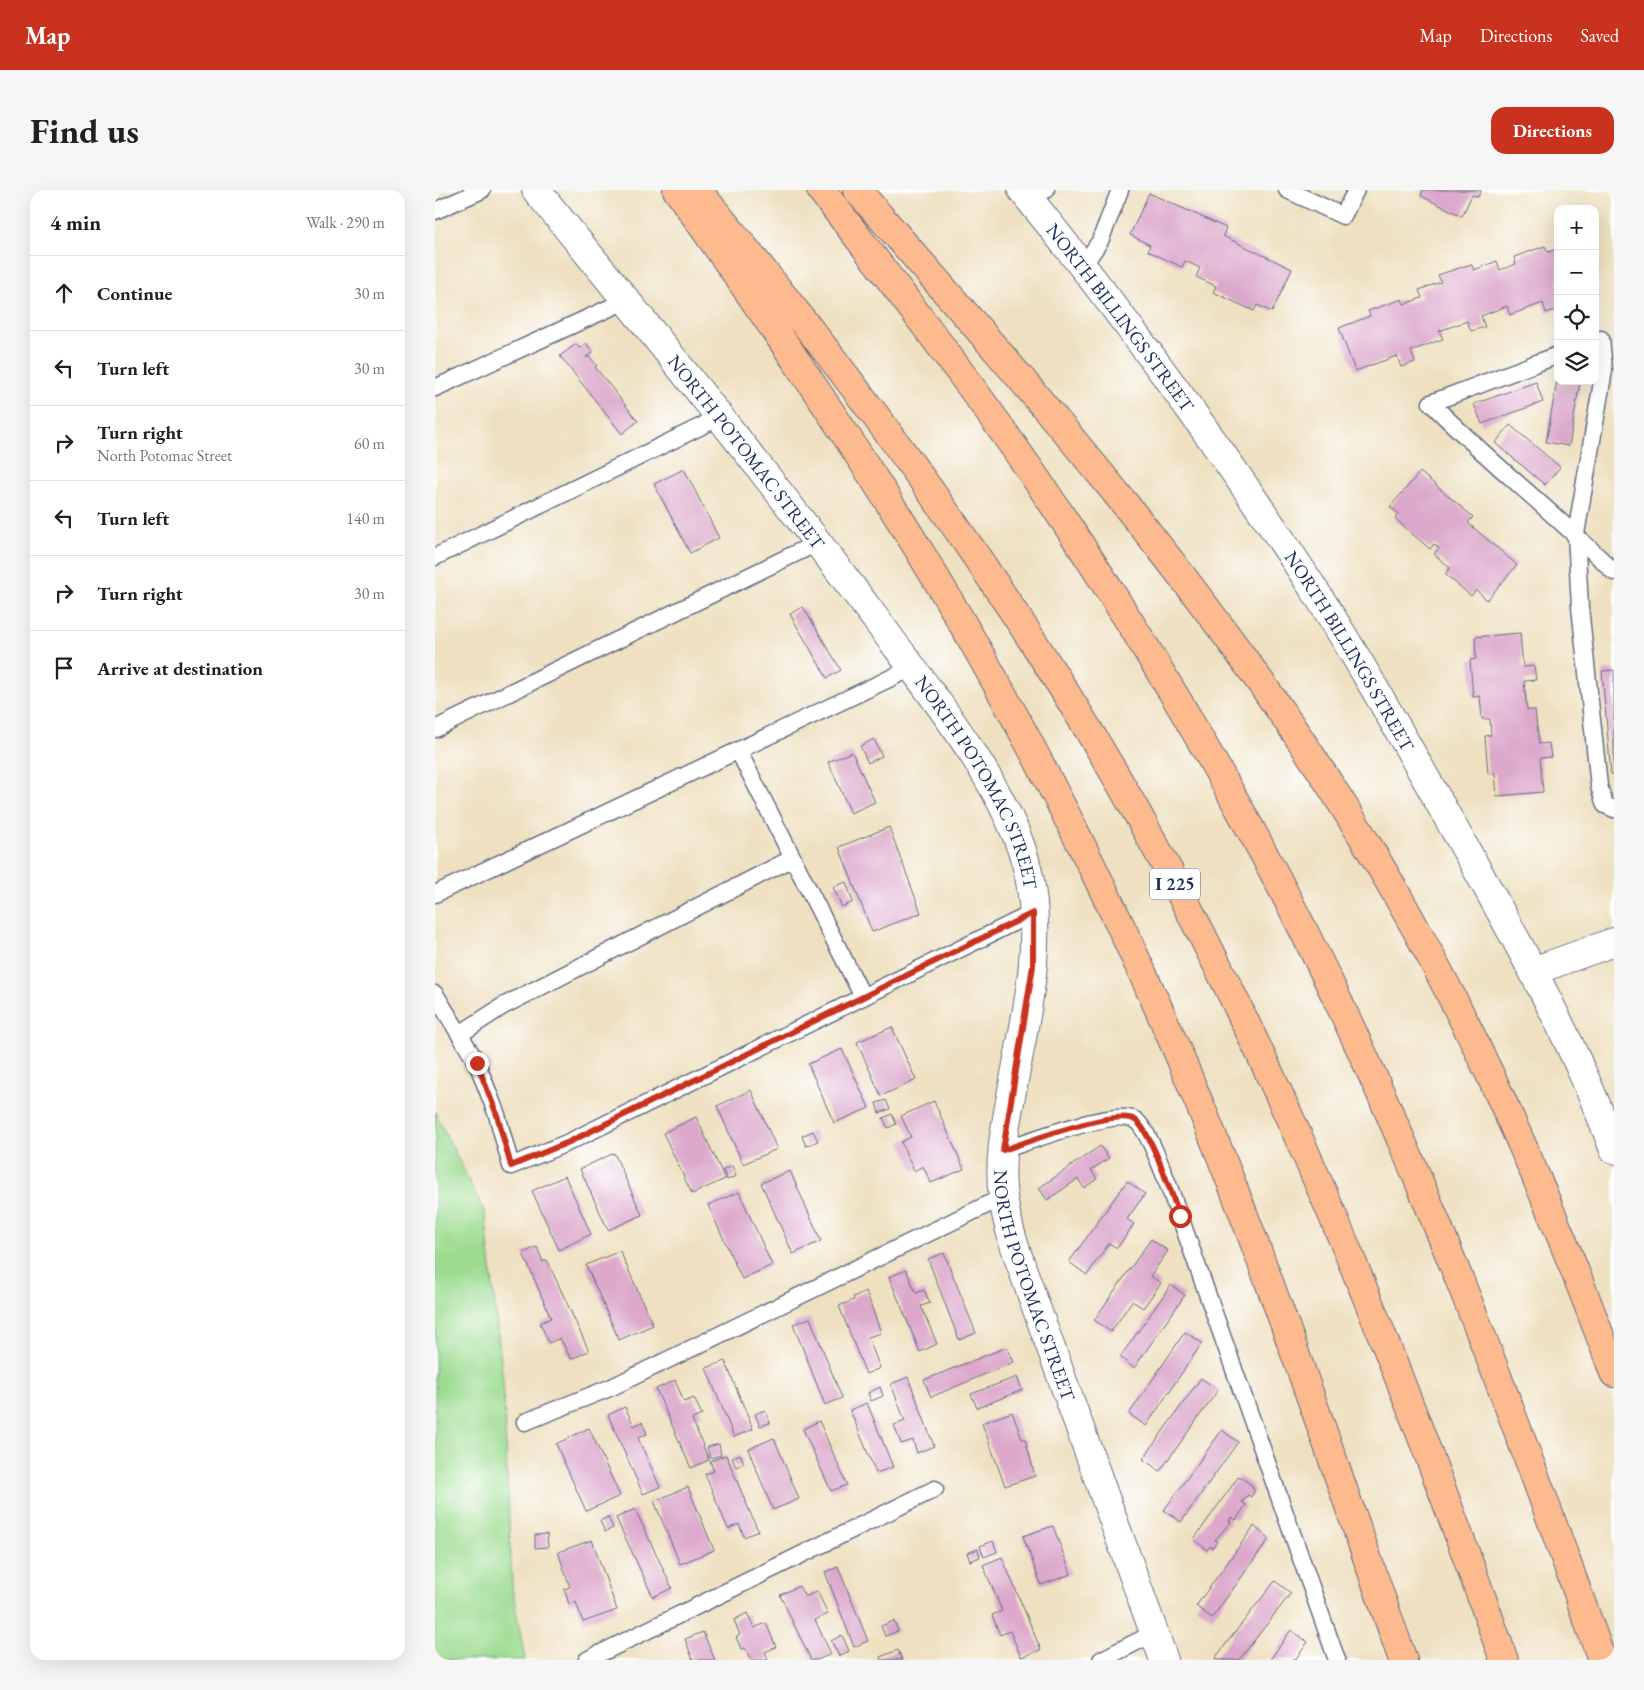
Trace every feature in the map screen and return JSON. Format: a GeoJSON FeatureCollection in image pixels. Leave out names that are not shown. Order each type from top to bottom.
{"type":"FeatureCollection","features":[{"type":"Feature","properties":{"kind":"highway"},"geometry":{"type":"LineString","coordinates":[[677,190],[850,441],[902,522],[989,672],[1077,836],[1148,986],[1203,1113],[1274,1300],[1403,1660]]}},
{"type":"Feature","properties":{"kind":"highway","name":"I 225"},"geometry":{"type":"LineString","coordinates":[[697,190],[848,377],[969,546],[1092,736],[1169,872],[1239,1007],[1319,1180],[1409,1407],[1504,1660]]}},
{"type":"Feature","properties":{"kind":"highway"},"geometry":{"type":"LineString","coordinates":[[821,190],[986,409],[1049,498],[1158,667],[1262,850],[1346,1020],[1439,1229],[1498,1377],[1603,1660]]}},
{"type":"Feature","properties":{"kind":"highway"},"geometry":{"type":"LineString","coordinates":[[857,190],[968,317],[1141,524],[1243,658],[1334,791],[1413,924],[1464,1019],[1497,1087],[1566,1246],[1614,1373]]}},
{"type":"Feature","properties":{"kind":"street","name":"NORTH POTOMAC STREET"},"geometry":{"type":"LineString","coordinates":[[536,190],[627,300],[819,542],[912,668],[972,755],[1010,820],[1024,857],[1033,913],[1033,973],[1003,1150],[1003,1197],[1012,1238],[1033,1299],[1164,1660]]}},
{"type":"Feature","properties":{"kind":"street","name":"NORTH BILLINGS STREET"},"geometry":{"type":"LineString","coordinates":[[1032,192],[1083,266],[1210,437],[1318,597],[1389,712],[1533,971],[1571,1045],[1614,1150]]}},
{"type":"Feature","properties":{"kind":"street"},"geometry":{"type":"LineString","coordinates":[[1533,971],[1614,942]]}},
{"type":"Feature","properties":{"kind":"lane"},"geometry":{"type":"LineString","coordinates":[[435,211],[482,190]]}},
{"type":"Feature","properties":{"kind":"lane"},"geometry":{"type":"LineString","coordinates":[[1083,266],[1100,241],[1120,190]]}},
{"type":"Feature","properties":{"kind":"lane"},"geometry":{"type":"LineString","coordinates":[[1287,190],[1343,216],[1356,190]]}},
{"type":"Feature","properties":{"kind":"lane"},"geometry":{"type":"LineString","coordinates":[[435,388],[627,300]]}},
{"type":"Feature","properties":{"kind":"lane"},"geometry":{"type":"LineString","coordinates":[[1598,340],[1601,339],[1603,370],[1576,534],[1580,607],[1599,786],[1605,805],[1614,809]]}},
{"type":"Feature","properties":{"kind":"lane"},"geometry":{"type":"LineString","coordinates":[[1554,357],[1431,403],[1461,434],[1576,534],[1614,572]]}},
{"type":"Feature","properties":{"kind":"lane"},"geometry":{"type":"LineString","coordinates":[[435,557],[721,417]]}},
{"type":"Feature","properties":{"kind":"lane"},"geometry":{"type":"LineString","coordinates":[[435,729],[819,542]]}},
{"type":"Feature","properties":{"kind":"lane"},"geometry":{"type":"LineString","coordinates":[[435,894],[912,668]]}},
{"type":"Feature","properties":{"kind":"lane"},"geometry":{"type":"LineString","coordinates":[[738,750],[863,997]]}},
{"type":"Feature","properties":{"kind":"lane"},"geometry":{"type":"LineString","coordinates":[[460,1034],[503,1006],[793,858]]}},
{"type":"Feature","properties":{"kind":"lane"},"geometry":{"type":"LineString","coordinates":[[435,994],[477,1063],[494,1107],[511,1166],[569,1142],[1033,913]]}},
{"type":"Feature","properties":{"kind":"lane"},"geometry":{"type":"LineString","coordinates":[[1003,1150],[1105,1118],[1125,1117],[1134,1119],[1140,1124],[1157,1157],[1180,1216],[1337,1660]]}},
{"type":"Feature","properties":{"kind":"lane"},"geometry":{"type":"LineString","coordinates":[[525,1422],[613,1387],[1003,1197]]}},
{"type":"Feature","properties":{"kind":"lane"},"geometry":{"type":"LineString","coordinates":[[587,1660],[935,1489]]}},
{"type":"Feature","properties":{"kind":"lane"},"geometry":{"type":"LineString","coordinates":[[1101,1660],[1154,1633]]}},
{"type":"Feature","properties":{"kind":"green space"},"geometry":{"type":"Polygon","coordinates":[[[435,1112],[485,1213],[503,1381],[512,1587],[525,1660],[435,1660],[435,1112]]]}},
{"type":"Feature","properties":{"kind":"building"},"geometry":{"type":"Polygon","coordinates":[[[1423,190],[1481,190],[1478,197],[1472,195],[1462,216],[1421,196],[1423,190]]]}},
{"type":"Feature","properties":{"kind":"building"},"geometry":{"type":"Polygon","coordinates":[[[1149,193],[1226,228],[1223,236],[1292,269],[1272,312],[1257,305],[1254,311],[1213,292],[1216,286],[1196,277],[1200,268],[1185,261],[1182,267],[1148,251],[1150,245],[1130,235],[1149,193]]]}},
{"type":"Feature","properties":{"kind":"building"},"geometry":{"type":"Polygon","coordinates":[[[1545,246],[1548,252],[1554,250],[1554,310],[1546,313],[1543,303],[1510,315],[1507,306],[1481,316],[1485,327],[1471,331],[1467,321],[1439,331],[1443,339],[1411,351],[1415,362],[1401,367],[1397,356],[1355,371],[1339,328],[1370,316],[1368,311],[1402,299],[1404,304],[1422,298],[1419,290],[1441,282],[1438,275],[1471,264],[1474,270],[1497,261],[1500,270],[1516,264],[1514,257],[1545,246]]]}},
{"type":"Feature","properties":{"kind":"building"},"geometry":{"type":"Polygon","coordinates":[[[586,343],[593,352],[586,357],[590,357],[597,366],[595,367],[638,421],[622,434],[560,356],[576,344],[580,348],[586,343]]]}},
{"type":"Feature","properties":{"kind":"building"},"geometry":{"type":"Polygon","coordinates":[[[1536,382],[1543,402],[1482,424],[1474,404],[1536,382]]]}},
{"type":"Feature","properties":{"kind":"building"},"geometry":{"type":"Polygon","coordinates":[[[1556,385],[1579,385],[1569,446],[1546,442],[1556,385]]]}},
{"type":"Feature","properties":{"kind":"building"},"geometry":{"type":"Polygon","coordinates":[[[1510,425],[1560,467],[1545,485],[1495,443],[1510,425]]]}},
{"type":"Feature","properties":{"kind":"building"},"geometry":{"type":"Polygon","coordinates":[[[684,469],[719,538],[690,553],[654,484],[684,469]]]}},
{"type":"Feature","properties":{"kind":"building"},"geometry":{"type":"Polygon","coordinates":[[[1420,472],[1473,517],[1468,523],[1517,565],[1487,600],[1476,590],[1471,596],[1445,574],[1450,568],[1434,554],[1439,548],[1434,544],[1430,549],[1395,519],[1399,514],[1390,507],[1420,472]]]}},
{"type":"Feature","properties":{"kind":"building"},"geometry":{"type":"Polygon","coordinates":[[[803,607],[841,670],[827,678],[790,614],[803,607]]]}},
{"type":"Feature","properties":{"kind":"building"},"geometry":{"type":"Polygon","coordinates":[[[1520,633],[1523,667],[1534,666],[1536,680],[1524,681],[1527,710],[1535,710],[1539,744],[1549,743],[1551,757],[1540,758],[1543,792],[1497,796],[1495,773],[1488,774],[1485,736],[1491,735],[1490,719],[1482,719],[1480,696],[1473,697],[1470,660],[1476,659],[1475,637],[1520,633]]]}},
{"type":"Feature","properties":{"kind":"building"},"geometry":{"type":"Polygon","coordinates":[[[1614,670],[1614,774],[1611,774],[1602,671],[1614,670]]]}},
{"type":"Feature","properties":{"kind":"building"},"geometry":{"type":"Polygon","coordinates":[[[874,739],[882,756],[868,763],[860,746],[874,739]]]}},
{"type":"Feature","properties":{"kind":"building"},"geometry":{"type":"Polygon","coordinates":[[[852,752],[875,802],[851,813],[828,762],[852,752]]]}},
{"type":"Feature","properties":{"kind":"building"},"geometry":{"type":"Polygon","coordinates":[[[889,827],[921,913],[872,932],[839,847],[889,827]]]}},
{"type":"Feature","properties":{"kind":"building"},"geometry":{"type":"Polygon","coordinates":[[[846,882],[853,902],[842,907],[833,887],[846,882]]]}},
{"type":"Feature","properties":{"kind":"building"},"geometry":{"type":"Polygon","coordinates":[[[892,1027],[916,1080],[881,1096],[857,1042],[892,1027]]]}},
{"type":"Feature","properties":{"kind":"building"},"geometry":{"type":"Polygon","coordinates":[[[842,1049],[869,1108],[834,1123],[808,1064],[842,1049]]]}},
{"type":"Feature","properties":{"kind":"building"},"geometry":{"type":"Polygon","coordinates":[[[751,1090],[777,1149],[743,1164],[717,1106],[751,1090]]]}},
{"type":"Feature","properties":{"kind":"building"},"geometry":{"type":"Polygon","coordinates":[[[886,1100],[890,1109],[879,1113],[876,1103],[886,1100]]]}},
{"type":"Feature","properties":{"kind":"building"},"geometry":{"type":"Polygon","coordinates":[[[934,1101],[964,1169],[931,1183],[923,1166],[914,1171],[901,1142],[911,1137],[901,1116],[934,1101]]]}},
{"type":"Feature","properties":{"kind":"building"},"geometry":{"type":"Polygon","coordinates":[[[892,1114],[896,1124],[888,1128],[883,1118],[892,1114]]]}},
{"type":"Feature","properties":{"kind":"building"},"geometry":{"type":"Polygon","coordinates":[[[696,1117],[725,1179],[692,1194],[663,1133],[696,1117]]]}},
{"type":"Feature","properties":{"kind":"building"},"geometry":{"type":"Polygon","coordinates":[[[813,1131],[818,1141],[806,1146],[802,1136],[813,1131]]]}},
{"type":"Feature","properties":{"kind":"building"},"geometry":{"type":"Polygon","coordinates":[[[1100,1146],[1109,1158],[1091,1170],[1097,1179],[1084,1188],[1078,1179],[1047,1200],[1039,1188],[1100,1146]]]}},
{"type":"Feature","properties":{"kind":"building"},"geometry":{"type":"Polygon","coordinates":[[[614,1153],[642,1215],[608,1230],[580,1169],[614,1153]]]}},
{"type":"Feature","properties":{"kind":"building"},"geometry":{"type":"Polygon","coordinates":[[[732,1166],[736,1176],[727,1180],[723,1170],[732,1166]]]}},
{"type":"Feature","properties":{"kind":"building"},"geometry":{"type":"Polygon","coordinates":[[[790,1171],[821,1241],[793,1254],[761,1183],[790,1171]]]}},
{"type":"Feature","properties":{"kind":"building"},"geometry":{"type":"Polygon","coordinates":[[[565,1176],[591,1234],[559,1250],[532,1191],[565,1176]]]}},
{"type":"Feature","properties":{"kind":"building"},"geometry":{"type":"Polygon","coordinates":[[[1127,1181],[1145,1194],[1127,1219],[1134,1224],[1117,1248],[1109,1243],[1087,1275],[1069,1262],[1127,1181]]]}},
{"type":"Feature","properties":{"kind":"building"},"geometry":{"type":"Polygon","coordinates":[[[739,1192],[772,1265],[742,1279],[708,1205],[739,1192]]]}},
{"type":"Feature","properties":{"kind":"building"},"geometry":{"type":"Polygon","coordinates":[[[1151,1239],[1168,1251],[1150,1276],[1161,1283],[1143,1308],[1132,1301],[1111,1332],[1094,1320],[1151,1239]]]}},
{"type":"Feature","properties":{"kind":"building"},"geometry":{"type":"Polygon","coordinates":[[[537,1247],[543,1262],[547,1260],[589,1351],[571,1359],[560,1338],[549,1343],[540,1323],[551,1318],[523,1253],[537,1247]]]}},
{"type":"Feature","properties":{"kind":"building"},"geometry":{"type":"Polygon","coordinates":[[[620,1251],[653,1325],[619,1340],[586,1265],[620,1251]]]}},
{"type":"Feature","properties":{"kind":"building"},"geometry":{"type":"Polygon","coordinates":[[[944,1253],[976,1333],[959,1340],[928,1259],[944,1253]]]}},
{"type":"Feature","properties":{"kind":"building"},"geometry":{"type":"Polygon","coordinates":[[[906,1270],[916,1293],[924,1290],[930,1303],[921,1306],[937,1344],[920,1352],[889,1277],[906,1270]]]}},
{"type":"Feature","properties":{"kind":"building"},"geometry":{"type":"Polygon","coordinates":[[[1171,1285],[1185,1295],[1134,1368],[1120,1357],[1171,1285]]]}},
{"type":"Feature","properties":{"kind":"building"},"geometry":{"type":"Polygon","coordinates":[[[866,1291],[881,1333],[868,1337],[880,1368],[866,1374],[839,1306],[854,1300],[853,1297],[866,1291]]]}},
{"type":"Feature","properties":{"kind":"building"},"geometry":{"type":"Polygon","coordinates":[[[810,1318],[842,1398],[825,1405],[793,1324],[810,1318]]]}},
{"type":"Feature","properties":{"kind":"building"},"geometry":{"type":"Polygon","coordinates":[[[1185,1332],[1202,1343],[1146,1426],[1129,1414],[1185,1332]]]}},
{"type":"Feature","properties":{"kind":"building"},"geometry":{"type":"Polygon","coordinates":[[[1007,1347],[1014,1362],[931,1397],[924,1380],[1007,1347]]]}},
{"type":"Feature","properties":{"kind":"building"},"geometry":{"type":"Polygon","coordinates":[[[725,1361],[753,1429],[734,1437],[706,1368],[725,1361]]]}},
{"type":"Feature","properties":{"kind":"building"},"geometry":{"type":"Polygon","coordinates":[[[908,1377],[934,1446],[917,1453],[913,1440],[901,1444],[894,1425],[905,1421],[891,1384],[908,1377]]]}},
{"type":"Feature","properties":{"kind":"building"},"geometry":{"type":"Polygon","coordinates":[[[1017,1377],[1022,1390],[977,1408],[971,1394],[1017,1377]]]}},
{"type":"Feature","properties":{"kind":"building"},"geometry":{"type":"Polygon","coordinates":[[[1201,1378],[1218,1390],[1160,1471],[1143,1459],[1201,1378]]]}},
{"type":"Feature","properties":{"kind":"building"},"geometry":{"type":"Polygon","coordinates":[[[675,1380],[684,1402],[694,1398],[702,1415],[692,1419],[709,1460],[691,1468],[656,1389],[675,1380]]]}},
{"type":"Feature","properties":{"kind":"building"},"geometry":{"type":"Polygon","coordinates":[[[880,1387],[883,1396],[871,1401],[868,1393],[880,1387]]]}},
{"type":"Feature","properties":{"kind":"building"},"geometry":{"type":"Polygon","coordinates":[[[867,1403],[893,1467],[876,1473],[850,1410],[867,1403]]]}},
{"type":"Feature","properties":{"kind":"building"},"geometry":{"type":"Polygon","coordinates":[[[625,1407],[634,1426],[642,1422],[647,1434],[638,1438],[660,1487],[643,1494],[608,1415],[625,1407]]]}},
{"type":"Feature","properties":{"kind":"building"},"geometry":{"type":"Polygon","coordinates":[[[765,1410],[770,1423],[760,1426],[755,1414],[765,1410]]]}},
{"type":"Feature","properties":{"kind":"building"},"geometry":{"type":"Polygon","coordinates":[[[1012,1412],[1022,1439],[1025,1439],[1035,1476],[1005,1486],[982,1423],[1012,1412]]]}},
{"type":"Feature","properties":{"kind":"building"},"geometry":{"type":"Polygon","coordinates":[[[819,1421],[847,1485],[831,1491],[803,1429],[819,1421]]]}},
{"type":"Feature","properties":{"kind":"building"},"geometry":{"type":"Polygon","coordinates":[[[589,1428],[620,1496],[586,1511],[556,1444],[589,1428]]]}},
{"type":"Feature","properties":{"kind":"building"},"geometry":{"type":"Polygon","coordinates":[[[1222,1430],[1238,1442],[1181,1522],[1164,1510],[1222,1430]]]}},
{"type":"Feature","properties":{"kind":"building"},"geometry":{"type":"Polygon","coordinates":[[[774,1438],[799,1499],[773,1510],[748,1449],[774,1438]]]}},
{"type":"Feature","properties":{"kind":"building"},"geometry":{"type":"Polygon","coordinates":[[[719,1444],[721,1455],[710,1458],[707,1447],[719,1444]]]}},
{"type":"Feature","properties":{"kind":"building"},"geometry":{"type":"Polygon","coordinates":[[[740,1454],[744,1463],[736,1467],[732,1458],[740,1454]]]}},
{"type":"Feature","properties":{"kind":"building"},"geometry":{"type":"Polygon","coordinates":[[[726,1455],[758,1531],[744,1537],[739,1524],[728,1529],[705,1474],[714,1471],[710,1461],[726,1455]]]}},
{"type":"Feature","properties":{"kind":"building"},"geometry":{"type":"Polygon","coordinates":[[[1239,1476],[1253,1486],[1252,1488],[1255,1490],[1251,1497],[1248,1495],[1242,1502],[1246,1505],[1236,1520],[1231,1517],[1229,1521],[1231,1522],[1215,1540],[1217,1542],[1212,1548],[1210,1546],[1207,1550],[1194,1539],[1239,1476]]]}},
{"type":"Feature","properties":{"kind":"building"},"geometry":{"type":"Polygon","coordinates":[[[688,1487],[714,1550],[680,1564],[654,1501],[688,1487]]]}},
{"type":"Feature","properties":{"kind":"building"},"geometry":{"type":"Polygon","coordinates":[[[635,1509],[672,1588],[653,1597],[616,1518],[635,1509]]]}},
{"type":"Feature","properties":{"kind":"building"},"geometry":{"type":"Polygon","coordinates":[[[608,1517],[613,1528],[605,1532],[600,1521],[608,1517]]]}},
{"type":"Feature","properties":{"kind":"building"},"geometry":{"type":"Polygon","coordinates":[[[1053,1526],[1071,1574],[1041,1585],[1023,1536],[1053,1526]]]}},
{"type":"Feature","properties":{"kind":"building"},"geometry":{"type":"Polygon","coordinates":[[[1254,1526],[1269,1539],[1212,1618],[1196,1606],[1254,1526]]]}},
{"type":"Feature","properties":{"kind":"building"},"geometry":{"type":"Polygon","coordinates":[[[547,1534],[548,1547],[535,1548],[535,1535],[547,1534]]]}},
{"type":"Feature","properties":{"kind":"building"},"geometry":{"type":"Polygon","coordinates":[[[592,1540],[617,1610],[583,1622],[576,1602],[569,1604],[564,1589],[570,1587],[558,1552],[592,1540]]]}},
{"type":"Feature","properties":{"kind":"building"},"geometry":{"type":"Polygon","coordinates":[[[993,1541],[997,1552],[984,1557],[980,1546],[993,1541]]]}},
{"type":"Feature","properties":{"kind":"building"},"geometry":{"type":"Polygon","coordinates":[[[978,1549],[980,1557],[970,1561],[967,1553],[978,1549]]]}},
{"type":"Feature","properties":{"kind":"building"},"geometry":{"type":"Polygon","coordinates":[[[1002,1557],[1041,1650],[1021,1657],[1010,1631],[1000,1635],[992,1615],[1002,1611],[983,1565],[1002,1557]]]}},
{"type":"Feature","properties":{"kind":"building"},"geometry":{"type":"Polygon","coordinates":[[[838,1567],[868,1641],[854,1647],[825,1572],[838,1567]]]}},
{"type":"Feature","properties":{"kind":"building"},"geometry":{"type":"Polygon","coordinates":[[[1275,1581],[1291,1593],[1239,1660],[1217,1660],[1215,1658],[1275,1581]]]}},
{"type":"Feature","properties":{"kind":"building"},"geometry":{"type":"Polygon","coordinates":[[[799,1586],[805,1597],[817,1591],[828,1614],[815,1620],[831,1654],[817,1660],[811,1660],[780,1595],[799,1586]]]}},
{"type":"Feature","properties":{"kind":"building"},"geometry":{"type":"Polygon","coordinates":[[[747,1613],[754,1628],[766,1623],[776,1647],[765,1652],[768,1660],[751,1660],[745,1648],[741,1649],[736,1637],[740,1635],[734,1620],[747,1613]]]}},
{"type":"Feature","properties":{"kind":"building"},"geometry":{"type":"Polygon","coordinates":[[[894,1621],[898,1631],[885,1636],[881,1626],[894,1621]]]}},
{"type":"Feature","properties":{"kind":"building"},"geometry":{"type":"Polygon","coordinates":[[[1291,1630],[1308,1642],[1295,1660],[1270,1660],[1291,1630]]]}},
{"type":"Feature","properties":{"kind":"building"},"geometry":{"type":"Polygon","coordinates":[[[703,1632],[715,1660],[693,1660],[685,1639],[703,1632]]]}},
{"type":"Feature","properties":{"kind":"building"},"geometry":{"type":"Polygon","coordinates":[[[842,1635],[849,1651],[839,1656],[831,1641],[842,1635]]]}},
{"type":"Feature","properties":{"kind":"building"},"geometry":{"type":"Polygon","coordinates":[[[898,1650],[902,1660],[881,1660],[880,1657],[898,1650]]]}},
{"type":"Feature","properties":{"kind":"route"},"geometry":{"type":"LineString","coordinates":[[477,1063],[497,1115],[511,1166],[569,1142],[1033,913],[1033,966],[1003,1150],[1105,1118],[1125,1117],[1134,1119],[1146,1133],[1180,1216]]}}]}
